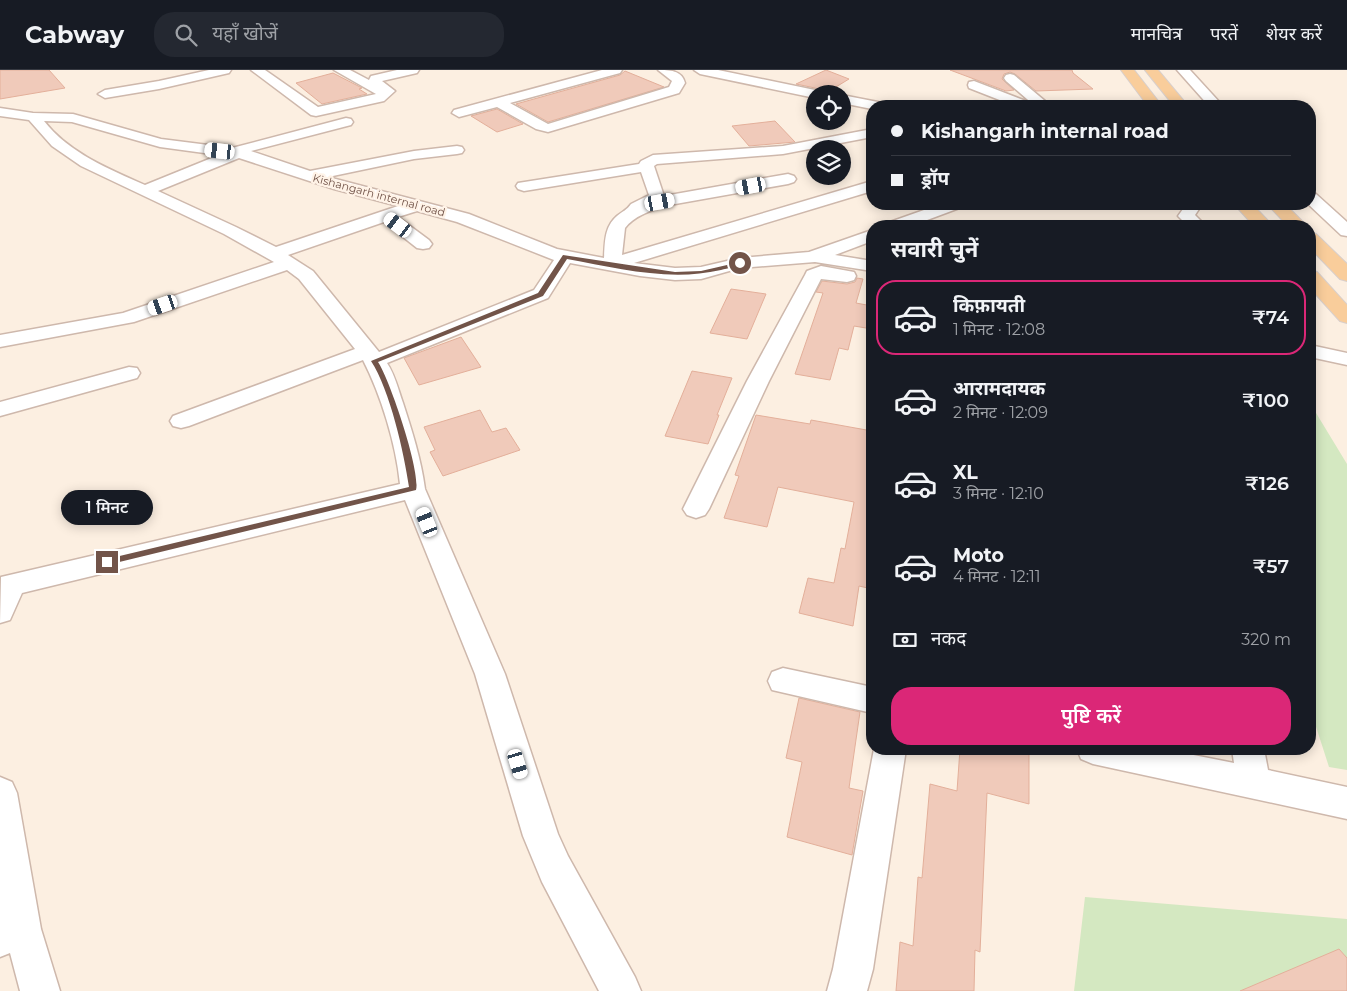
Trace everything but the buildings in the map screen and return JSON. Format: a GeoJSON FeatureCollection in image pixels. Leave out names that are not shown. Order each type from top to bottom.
{"type":"FeatureCollection","features":[{"type":"Feature","properties":{"kind":"main road"},"geometry":{"type":"LineString","coordinates":[[1127,70],[1150,100]]}},
{"type":"Feature","properties":{"kind":"main road"},"geometry":{"type":"LineString","coordinates":[[1151,70],[1176,100]]}},
{"type":"Feature","properties":{"kind":"main road"},"geometry":{"type":"LineString","coordinates":[[1248,210],[1258,220]]}},
{"type":"Feature","properties":{"kind":"main road"},"geometry":{"type":"LineString","coordinates":[[1282,210],[1292,220]]}},
{"type":"Feature","properties":{"kind":"main road"},"geometry":{"type":"LineString","coordinates":[[1316,244],[1347,275]]}},
{"type":"Feature","properties":{"kind":"main road"},"geometry":{"type":"LineString","coordinates":[[1316,283],[1347,317]]}},
{"type":"Feature","properties":{"kind":"street"},"geometry":{"type":"LineString","coordinates":[[105,94],[159,85],[225,70]]}},
{"type":"Feature","properties":{"kind":"street"},"geometry":{"type":"LineString","coordinates":[[257,70],[316,112],[379,98],[385,93],[340,70]]}},
{"type":"Feature","properties":{"kind":"street"},"geometry":{"type":"LineString","coordinates":[[355,70],[375,79],[413,70]]}},
{"type":"Feature","properties":{"kind":"street"},"geometry":{"type":"LineString","coordinates":[[459,113],[616,70]]}},
{"type":"Feature","properties":{"kind":"street"},"geometry":{"type":"LineString","coordinates":[[498,102],[548,128],[674,90],[678,79],[664,70]]}},
{"type":"Feature","properties":{"kind":"street"},"geometry":{"type":"LineString","coordinates":[[700,70],[806,92]]}},
{"type":"Feature","properties":{"kind":"street"},"geometry":{"type":"LineString","coordinates":[[735,77],[757,70]]}},
{"type":"Feature","properties":{"kind":"street"},"geometry":{"type":"LineString","coordinates":[[1183,70],[1210,100]]}},
{"type":"Feature","properties":{"kind":"street"},"geometry":{"type":"LineString","coordinates":[[1010,78],[1036,100]]}},
{"type":"Feature","properties":{"kind":"street"},"geometry":{"type":"LineString","coordinates":[[375,79],[376,83],[390,91]]}},
{"type":"Feature","properties":{"kind":"street"},"geometry":{"type":"LineString","coordinates":[[974,85],[1011,100]]}},
{"type":"Feature","properties":{"kind":"street"},"geometry":{"type":"LineString","coordinates":[[851,101],[866,104]]}},
{"type":"Feature","properties":{"kind":"street","name":"Kishangarh internal road"},"geometry":{"type":"LineString","coordinates":[[0,112],[33,117],[61,116],[80,119],[160,143],[236,153],[258,158],[340,186],[463,218],[534,247],[565,257],[675,274],[701,273],[740,263],[815,257]]}},
{"type":"Feature","properties":{"kind":"street"},"geometry":{"type":"LineString","coordinates":[[33,117],[41,130],[62,148],[90,165],[247,239],[306,275],[371,356],[381,371],[390,394],[410,465],[413,488],[490,674],[541,836],[555,869],[621,991]]}},
{"type":"Feature","properties":{"kind":"street"},"geometry":{"type":"LineString","coordinates":[[144,191],[266,142],[356,119]]}},
{"type":"Feature","properties":{"kind":"street"},"geometry":{"type":"LineString","coordinates":[[611,212],[626,211],[655,200],[656,194],[646,164],[653,160],[783,150],[866,134]]}},
{"type":"Feature","properties":{"kind":"street"},"geometry":{"type":"LineString","coordinates":[[307,176],[404,157],[457,150]]}},
{"type":"Feature","properties":{"kind":"street"},"geometry":{"type":"LineString","coordinates":[[524,186],[647,167]]}},
{"type":"Feature","properties":{"kind":"street"},"geometry":{"type":"LineString","coordinates":[[788,179],[660,202],[645,207],[620,222],[616,229],[613,264],[866,188]]}},
{"type":"Feature","properties":{"kind":"street"},"geometry":{"type":"LineString","coordinates":[[1316,203],[1347,231]]}},
{"type":"Feature","properties":{"kind":"street"},"geometry":{"type":"LineString","coordinates":[[0,341],[127,318],[418,205]]}},
{"type":"Feature","properties":{"kind":"street"},"geometry":{"type":"LineString","coordinates":[[912,220],[940,210]]}},
{"type":"Feature","properties":{"kind":"street"},"geometry":{"type":"LineString","coordinates":[[1189,210],[1186,216],[1191,220]]}},
{"type":"Feature","properties":{"kind":"street"},"geometry":{"type":"LineString","coordinates":[[386,216],[423,244]]}},
{"type":"Feature","properties":{"kind":"street"},"geometry":{"type":"LineString","coordinates":[[815,257],[866,237]]}},
{"type":"Feature","properties":{"kind":"street"},"geometry":{"type":"LineString","coordinates":[[181,422],[541,294],[565,257]]}},
{"type":"Feature","properties":{"kind":"street"},"geometry":{"type":"LineString","coordinates":[[815,257],[866,265]]}},
{"type":"Feature","properties":{"kind":"street"},"geometry":{"type":"LineString","coordinates":[[701,500],[758,381],[815,274],[824,272],[866,279]]}},
{"type":"Feature","properties":{"kind":"street"},"geometry":{"type":"LineString","coordinates":[[1316,351],[1347,359]]}},
{"type":"Feature","properties":{"kind":"street"},"geometry":{"type":"LineString","coordinates":[[0,409],[129,373]]}},
{"type":"Feature","properties":{"kind":"street"},"geometry":{"type":"LineString","coordinates":[[0,612],[5,586],[413,488]]}},
{"type":"Feature","properties":{"kind":"street"},"geometry":{"type":"LineString","coordinates":[[783,681],[866,699]]}},
{"type":"Feature","properties":{"kind":"street"},"geometry":{"type":"LineString","coordinates":[[847,991],[853,969],[889,755]]}},
{"type":"Feature","properties":{"kind":"street"},"geometry":{"type":"LineString","coordinates":[[1121,755],[1347,803]]}},
{"type":"Feature","properties":{"kind":"street"},"geometry":{"type":"LineString","coordinates":[[1249,755],[1254,784]]}},
{"type":"Feature","properties":{"kind":"street"},"geometry":{"type":"LineString","coordinates":[[0,793],[11,934],[40,991]]}},
{"type":"Feature","properties":{"kind":"green space"},"geometry":{"type":"Polygon","coordinates":[[[1316,413],[1347,464],[1347,770],[1329,767],[1316,727],[1316,413]]]}},
{"type":"Feature","properties":{"kind":"green space"},"geometry":{"type":"Polygon","coordinates":[[[1085,897],[1347,919],[1347,991],[1074,991],[1085,897]]]}},
{"type":"Feature","properties":{"kind":"route"},"geometry":{"type":"LineString","coordinates":[[107,562],[413,488],[410,465],[390,394],[381,371],[374,361],[541,294],[565,257],[675,274],[701,273],[740,263]]}}]}
